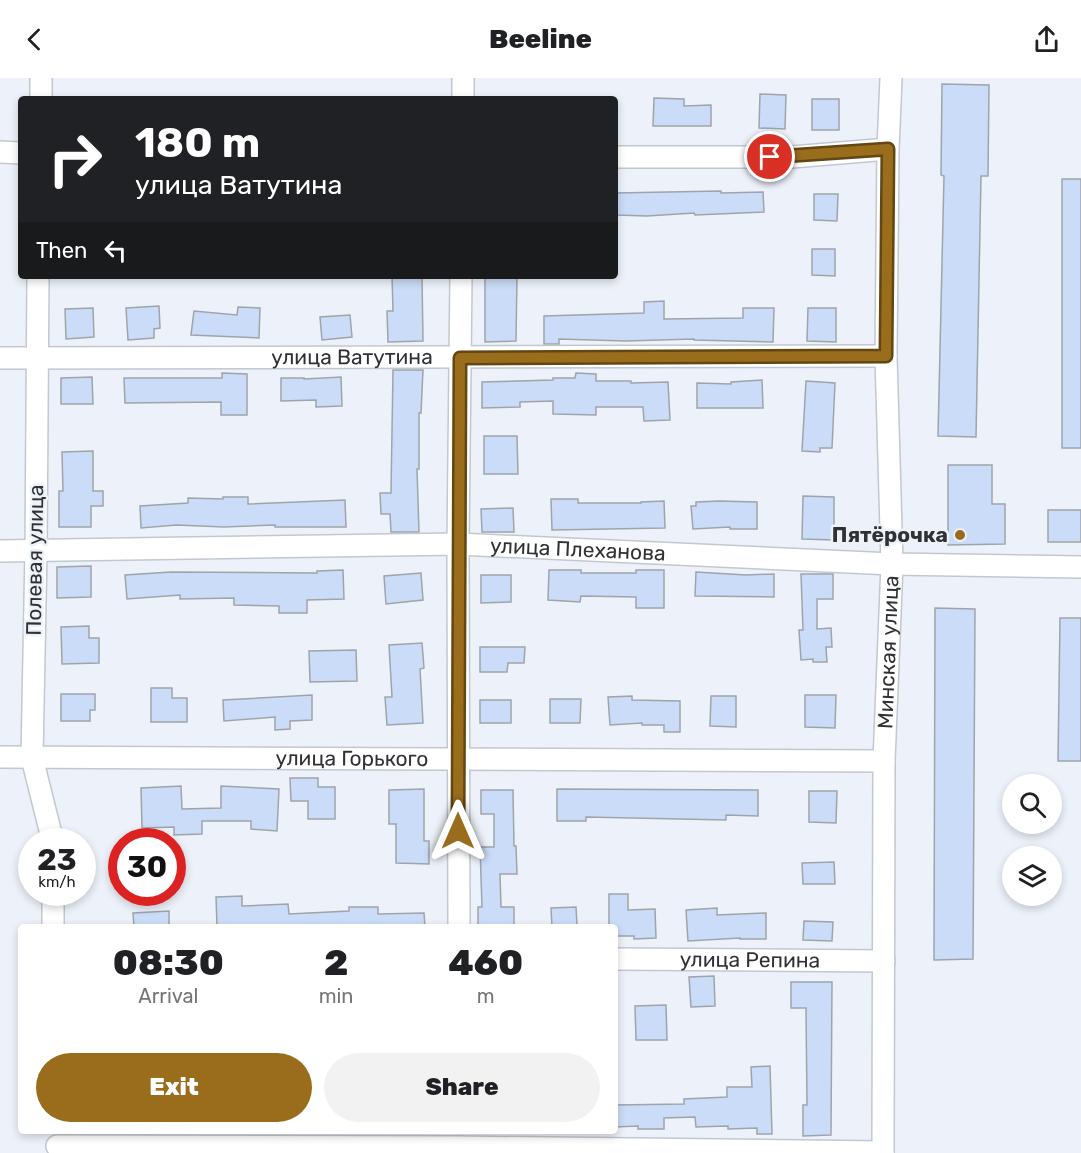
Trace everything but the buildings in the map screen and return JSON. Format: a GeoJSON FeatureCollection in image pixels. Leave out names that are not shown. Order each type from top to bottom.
{"type":"FeatureCollection","features":[{"type":"Feature","properties":{"kind":"street"},"geometry":{"type":"LineString","coordinates":[[41,78],[41,96]]}},
{"type":"Feature","properties":{"kind":"street"},"geometry":{"type":"LineString","coordinates":[[463,78],[463,96]]}},
{"type":"Feature","properties":{"kind":"street","name":"Минская улица"},"geometry":{"type":"LineString","coordinates":[[883,1153],[884,761],[892,564],[886,356],[891,78]]}},
{"type":"Feature","properties":{"kind":"street"},"geometry":{"type":"LineString","coordinates":[[618,157],[792,157],[888,149]]}},
{"type":"Feature","properties":{"kind":"street"},"geometry":{"type":"LineString","coordinates":[[0,152],[18,153]]}},
{"type":"Feature","properties":{"kind":"street","name":"Полевая улица"},"geometry":{"type":"LineString","coordinates":[[38,279],[32,758],[50,828]]}},
{"type":"Feature","properties":{"kind":"street"},"geometry":{"type":"LineString","coordinates":[[459,924],[461,279]]}},
{"type":"Feature","properties":{"kind":"street","name":"улица Ватутина"},"geometry":{"type":"LineString","coordinates":[[0,358],[886,356]]}},
{"type":"Feature","properties":{"kind":"street","name":"улица Плеханова"},"geometry":{"type":"LineString","coordinates":[[0,551],[459,544],[892,564],[1081,567]]}},
{"type":"Feature","properties":{"kind":"street","name":"улица Горького"},"geometry":{"type":"LineString","coordinates":[[0,757],[884,761]]}},
{"type":"Feature","properties":{"kind":"street"},"geometry":{"type":"LineString","coordinates":[[53,906],[53,924]]}},
{"type":"Feature","properties":{"kind":"street","name":"улица Репина"},"geometry":{"type":"LineString","coordinates":[[618,959],[884,961]]}},
{"type":"Feature","properties":{"kind":"street"},"geometry":{"type":"LineString","coordinates":[[57,1143],[456,1144],[883,1153]]}},
{"type":"Feature","properties":{"kind":"place","name":"Пятёрочка"},"geometry":{"type":"Point","coordinates":[960,535]}},
{"type":"Feature","properties":{"kind":"route"},"geometry":{"type":"LineString","coordinates":[[458,831],[460,358],[886,356],[888,149],[770,157]]}}]}
